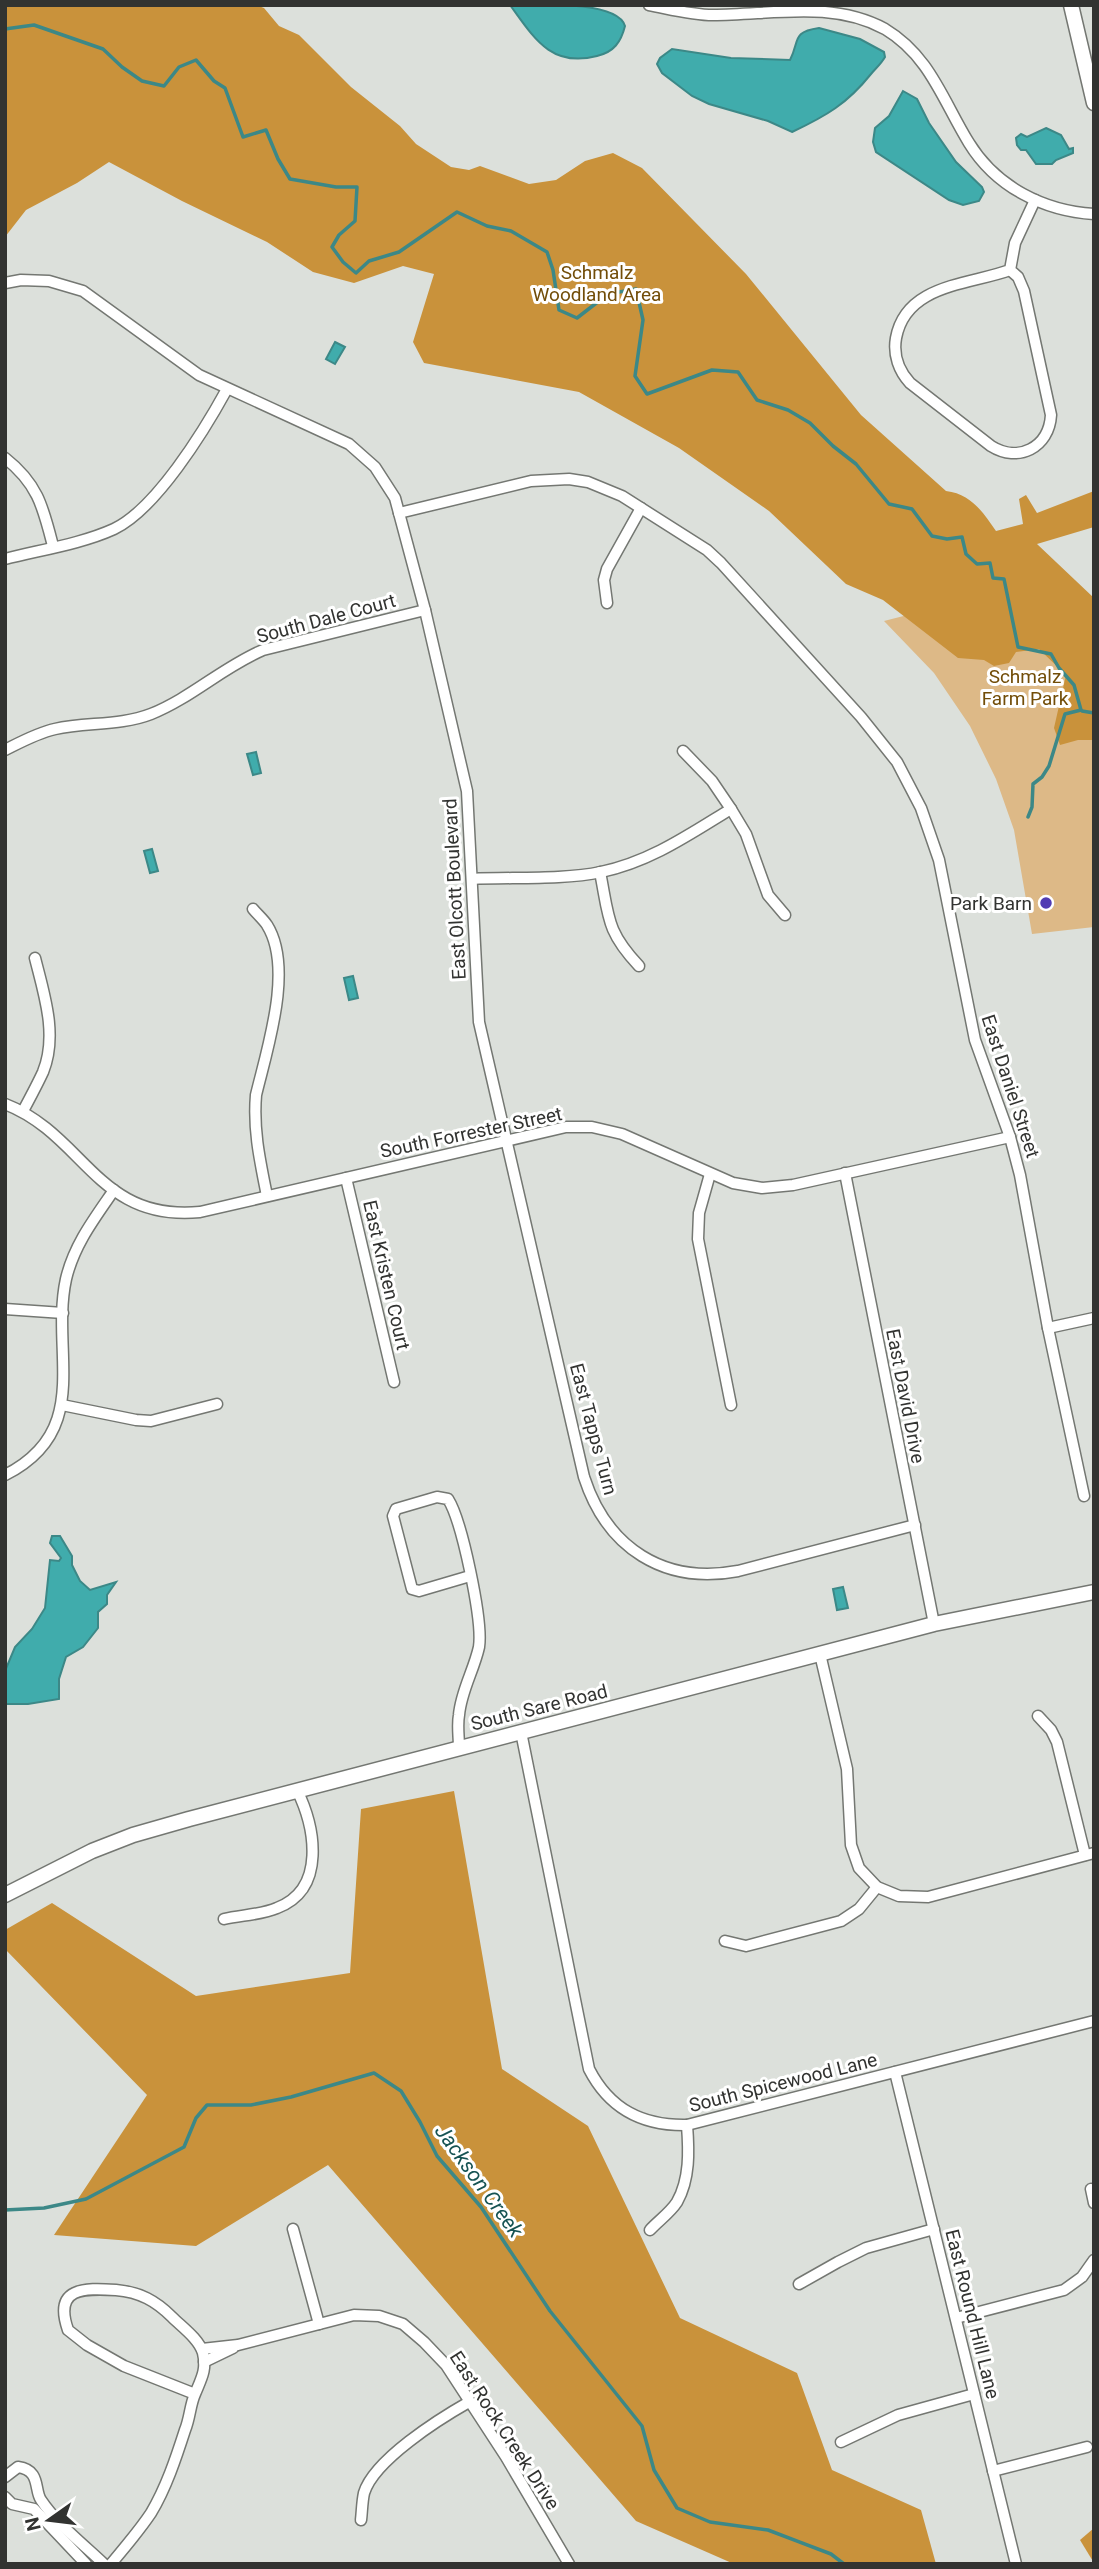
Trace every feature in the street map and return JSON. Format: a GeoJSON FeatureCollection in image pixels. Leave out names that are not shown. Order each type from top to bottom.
{"type":"FeatureCollection","features":[{"type":"Feature","properties":{"kind":"main road"},"geometry":{"type":"LineString","coordinates":[[1071,5],[1094,103]]}},
{"type":"Feature","properties":{"kind":"main road","name":"South Sare Road"},"geometry":{"type":"LineString","coordinates":[[5,1895],[92,1851],[133,1835],[934,1624],[1094,1592]]}},
{"type":"Feature","properties":{"kind":"street"},"geometry":{"type":"LineString","coordinates":[[649,5],[712,15],[787,8],[832,10],[872,22],[912,48],[926,65],[969,144],[988,168],[1009,186],[1035,200],[1064,211],[1094,214]]}},
{"type":"Feature","properties":{"kind":"street"},"geometry":{"type":"LineString","coordinates":[[1010,270],[1015,243],[1035,200]]}},
{"type":"Feature","properties":{"kind":"street"},"geometry":{"type":"LineString","coordinates":[[1010,270],[1018,277],[1024,291],[1051,415],[1044,439],[1034,448],[1016,455],[991,446],[911,383],[900,368],[896,344],[904,318],[923,296],[1010,270]]}},
{"type":"Feature","properties":{"kind":"street","name":"East Olcott Boulevard"},"geometry":{"type":"LineString","coordinates":[[5,283],[21,280],[49,281],[83,291],[199,374],[332,435],[357,450],[390,489],[425,610],[467,791],[479,1022],[506,1141]]}},
{"type":"Feature","properties":{"kind":"street"},"geometry":{"type":"LineString","coordinates":[[5,559],[99,535],[135,517],[163,485],[212,417],[227,389]]}},
{"type":"Feature","properties":{"kind":"street"},"geometry":{"type":"LineString","coordinates":[[5,458],[17,467],[35,489],[53,546]]}},
{"type":"Feature","properties":{"kind":"street","name":"East Daniel Street"},"geometry":{"type":"LineString","coordinates":[[399,513],[550,479],[588,482],[614,492],[707,550],[721,563],[861,717],[897,762],[921,808],[939,860],[975,1040],[1010,1137],[1020,1175],[1048,1328],[1084,1496]]}},
{"type":"Feature","properties":{"kind":"street"},"geometry":{"type":"LineString","coordinates":[[607,603],[604,580],[607,569],[640,508]]}},
{"type":"Feature","properties":{"kind":"street","name":"South Dale Court"},"geometry":{"type":"LineString","coordinates":[[5,750],[56,729],[133,720],[150,715],[263,650],[425,610]]}},
{"type":"Feature","properties":{"kind":"street"},"geometry":{"type":"LineString","coordinates":[[683,751],[712,781],[732,809],[751,847],[768,895],[785,915]]}},
{"type":"Feature","properties":{"kind":"street"},"geometry":{"type":"LineString","coordinates":[[472,879],[600,872],[634,863],[665,849],[732,809]]}},
{"type":"Feature","properties":{"kind":"street"},"geometry":{"type":"LineString","coordinates":[[600,872],[615,937],[639,966]]}},
{"type":"Feature","properties":{"kind":"street"},"geometry":{"type":"LineString","coordinates":[[253,909],[270,932],[277,959],[278,977],[277,1000],[254,1112],[256,1143],[267,1196]]}},
{"type":"Feature","properties":{"kind":"street"},"geometry":{"type":"LineString","coordinates":[[23,1111],[43,1072],[49,1046],[49,1018],[35,958]]}},
{"type":"Feature","properties":{"kind":"street","name":"South Forrester Street"},"geometry":{"type":"LineString","coordinates":[[5,1104],[36,1119],[114,1191],[141,1206],[182,1214],[566,1127],[601,1129],[622,1134],[733,1183],[762,1188],[793,1185],[1010,1137]]}},
{"type":"Feature","properties":{"kind":"street","name":"East Tapps Turn"},"geometry":{"type":"LineString","coordinates":[[506,1141],[584,1477],[591,1497],[613,1533],[657,1566],[686,1573],[713,1575],[751,1568],[915,1525]]}},
{"type":"Feature","properties":{"kind":"street","name":"East David Drive"},"geometry":{"type":"LineString","coordinates":[[845,1173],[934,1624]]}},
{"type":"Feature","properties":{"kind":"street"},"geometry":{"type":"LineString","coordinates":[[710,1174],[699,1213],[698,1239],[731,1405]]}},
{"type":"Feature","properties":{"kind":"street","name":"East Kristen Court"},"geometry":{"type":"LineString","coordinates":[[346,1178],[394,1382]]}},
{"type":"Feature","properties":{"kind":"street"},"geometry":{"type":"LineString","coordinates":[[5,1475],[24,1464],[41,1447],[62,1405],[62,1313],[65,1282],[74,1254],[89,1225],[114,1191]]}},
{"type":"Feature","properties":{"kind":"street"},"geometry":{"type":"LineString","coordinates":[[5,1309],[62,1313]]}},
{"type":"Feature","properties":{"kind":"street"},"geometry":{"type":"LineString","coordinates":[[1048,1328],[1094,1318]]}},
{"type":"Feature","properties":{"kind":"street"},"geometry":{"type":"LineString","coordinates":[[62,1405],[151,1421],[217,1405]]}},
{"type":"Feature","properties":{"kind":"street"},"geometry":{"type":"LineString","coordinates":[[1081,1483],[1094,1480]]}},
{"type":"Feature","properties":{"kind":"street"},"geometry":{"type":"LineString","coordinates":[[459,1748],[458,1714],[478,1650],[480,1634],[470,1576],[455,1509],[448,1499],[437,1497],[396,1509],[393,1516],[412,1589],[419,1591],[470,1576]]}},
{"type":"Feature","properties":{"kind":"street"},"geometry":{"type":"LineString","coordinates":[[820,1654],[847,1769],[851,1845],[859,1868],[877,1887],[900,1896],[928,1896],[1090,1854],[1056,1742],[1051,1730],[1038,1716]]}},
{"type":"Feature","properties":{"kind":"street","name":"South Spicewood Lane"},"geometry":{"type":"LineString","coordinates":[[521,1732],[589,2069],[602,2089],[627,2112],[661,2125],[687,2125],[1094,2021]]}},
{"type":"Feature","properties":{"kind":"street"},"geometry":{"type":"LineString","coordinates":[[224,1920],[276,1909],[288,1903],[309,1877],[313,1844],[297,1790]]}},
{"type":"Feature","properties":{"kind":"street"},"geometry":{"type":"LineString","coordinates":[[725,1941],[746,1947],[841,1921],[859,1909],[877,1887]]}},
{"type":"Feature","properties":{"kind":"street","name":"East Round Hill Lane"},"geometry":{"type":"LineString","coordinates":[[895,2072],[1016,2564]]}},
{"type":"Feature","properties":{"kind":"street"},"geometry":{"type":"LineString","coordinates":[[650,2230],[677,2201],[684,2183],[688,2149],[687,2125]]}},
{"type":"Feature","properties":{"kind":"street"},"geometry":{"type":"LineString","coordinates":[[1091,2189],[1094,2203]]}},
{"type":"Feature","properties":{"kind":"street"},"geometry":{"type":"LineString","coordinates":[[293,2229],[319,2324]]}},
{"type":"Feature","properties":{"kind":"street"},"geometry":{"type":"LineString","coordinates":[[799,2284],[866,2248],[934,2229]]}},
{"type":"Feature","properties":{"kind":"street"},"geometry":{"type":"LineString","coordinates":[[956,2318],[1064,2290],[1082,2277],[1094,2260]]}},
{"type":"Feature","properties":{"kind":"street"},"geometry":{"type":"LineString","coordinates":[[111,2564],[151,2512],[171,2471],[195,2394],[203,2379],[202,2349],[159,2304],[133,2292],[80,2290],[69,2296],[63,2308],[68,2330],[88,2345],[134,2370],[195,2394]]}},
{"type":"Feature","properties":{"kind":"street","name":"East Rock Creek Drive"},"geometry":{"type":"LineString","coordinates":[[202,2349],[239,2345],[355,2315],[379,2316],[403,2324],[425,2342],[446,2365],[506,2457],[566,2563]]}},
{"type":"Feature","properties":{"kind":"street","name":"East Rock Creek Drive"},"geometry":{"type":"LineString","coordinates":[[204,2362],[239,2345]]}},
{"type":"Feature","properties":{"kind":"street"},"geometry":{"type":"LineString","coordinates":[[841,2442],[898,2415],[974,2394]]}},
{"type":"Feature","properties":{"kind":"street"},"geometry":{"type":"LineString","coordinates":[[361,2520],[364,2493],[376,2471],[441,2418],[469,2402]]}},
{"type":"Feature","properties":{"kind":"street"},"geometry":{"type":"LineString","coordinates":[[993,2471],[1087,2447]]}},
{"type":"Feature","properties":{"kind":"street"},"geometry":{"type":"LineString","coordinates":[[5,2477],[18,2468],[25,2468],[36,2480],[38,2494],[57,2526],[86,2564]]}},
{"type":"Feature","properties":{"kind":"street"},"geometry":{"type":"LineString","coordinates":[[26,2506],[38,2494]]}},
{"type":"Feature","properties":{"kind":"street"},"geometry":{"type":"LineString","coordinates":[[5,2497],[12,2504],[34,2509],[104,2564]]}},
{"type":"Feature","properties":{"kind":"green space","name":"Schmalz Woodland Area"},"geometry":{"type":"Polygon","coordinates":[[[5,5],[256,5],[264,8],[279,26],[299,35],[351,87],[400,126],[416,144],[451,167],[469,170],[480,166],[529,184],[556,180],[585,161],[613,153],[642,168],[746,274],[861,415],[946,491],[963,496],[976,505],[996,531],[1023,524],[1019,499],[1026,495],[1037,513],[1094,491],[1094,527],[1037,544],[1094,598],[1094,740],[1078,740],[1060,745],[1054,728],[1066,675],[1039,649],[1016,652],[1009,663],[994,666],[984,660],[958,658],[883,600],[846,584],[769,511],[679,448],[579,392],[424,363],[413,342],[434,274],[403,266],[354,283],[313,272],[267,242],[109,162],[77,183],[26,210],[5,237],[5,5]]]}},
{"type":"Feature","properties":{"kind":"green space","name":"Schmalz Farm Park"},"geometry":{"type":"Polygon","coordinates":[[[1013,588],[1094,653],[1094,927],[1032,934],[1014,830],[996,779],[970,726],[934,673],[884,621],[1013,588]]]}},
{"type":"Feature","properties":{"kind":"green space"},"geometry":{"type":"Polygon","coordinates":[[[454,1791],[502,2069],[588,2126],[680,2318],[797,2373],[832,2470],[921,2510],[936,2564],[734,2564],[636,2521],[328,2165],[196,2246],[54,2235],[147,2095],[5,1949],[5,1930],[52,1903],[196,1996],[350,1973],[361,1809],[454,1791]]]}},
{"type":"Feature","properties":{"kind":"green space"},"geometry":{"type":"Polygon","coordinates":[[[1094,2528],[1094,2563],[1080,2540],[1094,2528]]]}},
{"type":"Feature","properties":{"kind":"water"},"geometry":{"type":"Polygon","coordinates":[[[510,5],[592,8],[619,18],[625,26],[619,41],[608,52],[581,59],[567,58],[556,54],[536,39],[510,5]]]}},
{"type":"Feature","properties":{"kind":"water"},"geometry":{"type":"Polygon","coordinates":[[[819,28],[860,39],[884,52],[885,57],[844,101],[826,115],[792,132],[768,121],[709,104],[692,96],[662,73],[657,64],[660,58],[672,49],[731,58],[790,60],[800,35],[819,28]]]}},
{"type":"Feature","properties":{"kind":"water"},"geometry":{"type":"Polygon","coordinates":[[[903,91],[917,99],[929,123],[956,162],[982,187],[984,192],[979,201],[963,205],[949,200],[876,152],[873,142],[875,128],[889,116],[903,91]]]}},
{"type":"Feature","properties":{"kind":"water"},"geometry":{"type":"Polygon","coordinates":[[[1046,128],[1061,135],[1069,149],[1073,148],[1073,153],[1052,164],[1036,164],[1026,150],[1021,150],[1017,145],[1016,138],[1021,134],[1027,137],[1046,128]]]}},
{"type":"Feature","properties":{"kind":"water"},"geometry":{"type":"Polygon","coordinates":[[[335,342],[345,347],[335,364],[326,359],[335,342]]]}},
{"type":"Feature","properties":{"kind":"water"},"geometry":{"type":"Polygon","coordinates":[[[256,752],[261,773],[253,775],[247,754],[256,752]]]}},
{"type":"Feature","properties":{"kind":"water"},"geometry":{"type":"Polygon","coordinates":[[[152,849],[158,871],[150,873],[144,851],[152,849]]]}},
{"type":"Feature","properties":{"kind":"water"},"geometry":{"type":"Polygon","coordinates":[[[353,976],[358,998],[349,1000],[344,978],[353,976]]]}},
{"type":"Feature","properties":{"kind":"water"},"geometry":{"type":"Polygon","coordinates":[[[52,1536],[60,1536],[72,1556],[72,1565],[80,1581],[90,1590],[116,1582],[107,1595],[107,1604],[98,1612],[98,1628],[83,1647],[66,1657],[59,1679],[59,1699],[28,1704],[5,1704],[5,1671],[15,1647],[32,1629],[45,1608],[50,1560],[59,1561],[61,1558],[50,1543],[52,1536]]]}},
{"type":"Feature","properties":{"kind":"water"},"geometry":{"type":"Polygon","coordinates":[[[843,1587],[848,1608],[837,1610],[833,1589],[843,1587]]]}},
{"type":"Feature","properties":{"kind":"waterway"},"geometry":{"type":"LineString","coordinates":[[5,29],[34,25],[103,49],[142,81],[164,86],[179,67],[196,60],[214,81],[225,88],[243,137],[266,130],[290,179],[336,187],[357,187],[355,221],[339,235],[332,247],[356,273],[369,261],[399,252],[457,212],[487,226],[511,231],[547,252],[553,270],[559,310],[577,318],[608,294],[636,289],[643,320],[635,376],[647,394],[712,370],[738,372],[757,400],[788,410],[810,423],[856,464],[889,504],[912,509],[932,536],[947,539],[962,537],[966,554],[977,564],[990,563],[993,578],[1004,579],[1018,647],[1051,654],[1074,685],[1081,710],[1065,714],[1049,766],[1033,784],[1032,807],[1028,817]]}},
{"type":"Feature","properties":{"kind":"waterway"},"geometry":{"type":"LineString","coordinates":[[1082,711],[1094,713]]}},
{"type":"Feature","properties":{"kind":"waterway","name":"Jackson Creek"},"geometry":{"type":"LineString","coordinates":[[5,2210],[44,2208],[86,2199],[184,2147],[196,2118],[207,2105],[251,2105],[291,2097],[374,2073],[401,2091],[437,2156],[481,2207],[550,2311],[642,2426],[654,2470],[677,2508],[710,2522],[768,2530],[831,2554],[844,2564]]}},
{"type":"Feature","properties":{"kind":"place","name":"Park Barn"},"geometry":{"type":"Point","coordinates":[1046,903]}}]}
